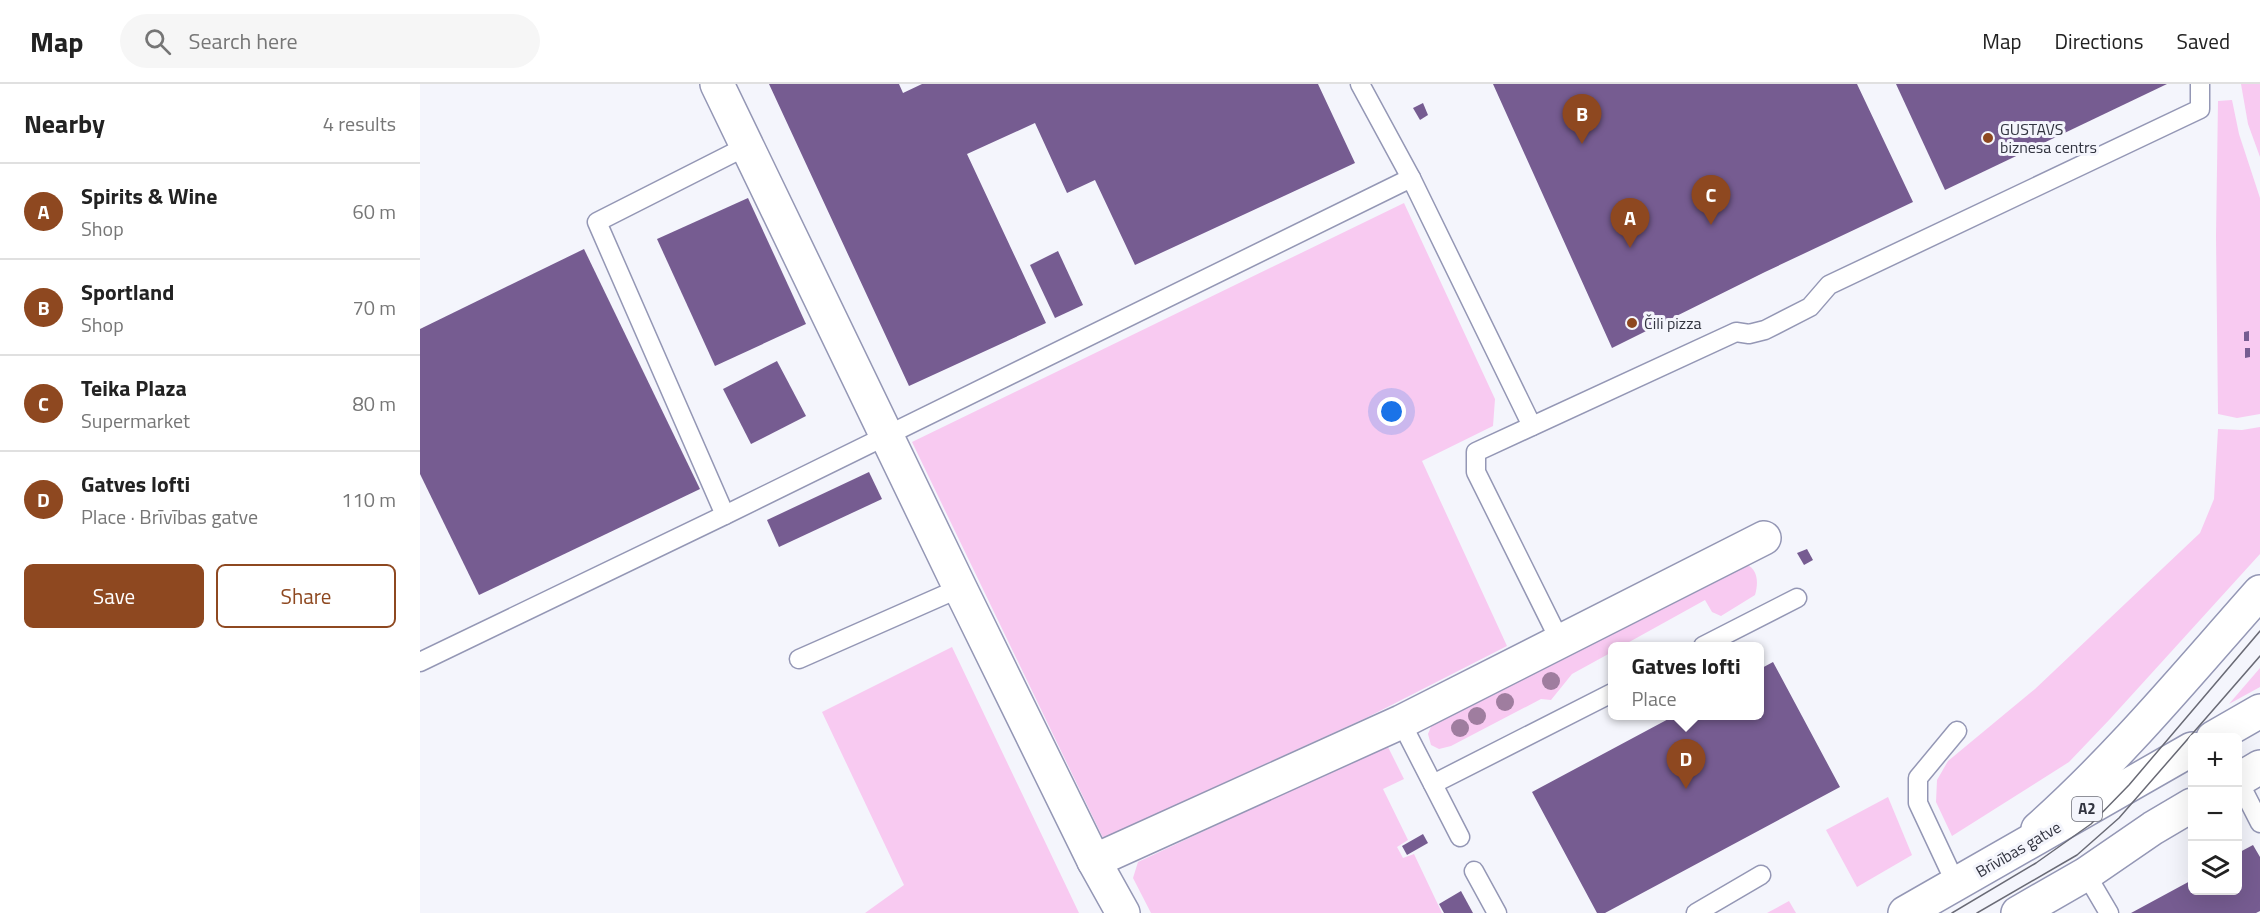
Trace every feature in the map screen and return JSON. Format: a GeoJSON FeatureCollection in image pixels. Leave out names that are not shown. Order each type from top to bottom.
{"type":"FeatureCollection","features":[{"type":"Feature","properties":{"kind":"main road"},"geometry":{"type":"LineString","coordinates":[[717,84],[960,588],[1094,861],[1123,913]]}},
{"type":"Feature","properties":{"kind":"main road"},"geometry":{"type":"LineString","coordinates":[[1094,861],[1401,722],[1764,538]]}},
{"type":"Feature","properties":{"kind":"main road"},"geometry":{"type":"LineString","coordinates":[[2009,855],[2078,793],[2130,739],[2260,592]]}},
{"type":"Feature","properties":{"kind":"main road"},"geometry":{"type":"LineString","coordinates":[[2222,733],[2260,711]]}},
{"type":"Feature","properties":{"kind":"main road","name":"Brīvības gatve"},"geometry":{"type":"LineString","coordinates":[[1905,913],[2188,752]]}},
{"type":"Feature","properties":{"kind":"main road"},"geometry":{"type":"LineString","coordinates":[[2242,778],[2260,767]]}},
{"type":"Feature","properties":{"kind":"main road"},"geometry":{"type":"LineString","coordinates":[[2018,913],[2086,874],[2153,828],[2188,808]]}},
{"type":"Feature","properties":{"kind":"lane"},"geometry":{"type":"LineString","coordinates":[[1360,84],[1411,178],[1532,426]]}},
{"type":"Feature","properties":{"kind":"lane"},"geometry":{"type":"LineString","coordinates":[[1560,641],[1476,472],[1476,452],[1736,332],[1749,334],[1765,330],[1810,307],[1829,285],[2200,110],[2200,84]]}},
{"type":"Feature","properties":{"kind":"lane"},"geometry":{"type":"LineString","coordinates":[[725,515],[597,222],[747,146]]}},
{"type":"Feature","properties":{"kind":"lane"},"geometry":{"type":"LineString","coordinates":[[420,662],[1411,178]]}},
{"type":"Feature","properties":{"kind":"lane"},"geometry":{"type":"LineString","coordinates":[[799,659],[960,588]]}},
{"type":"Feature","properties":{"kind":"lane"},"geometry":{"type":"LineString","coordinates":[[1711,642],[1797,598]]}},
{"type":"Feature","properties":{"kind":"lane"},"geometry":{"type":"LineString","coordinates":[[1433,784],[1608,695]]}},
{"type":"Feature","properties":{"kind":"lane"},"geometry":{"type":"LineString","coordinates":[[1401,722],[1460,837]]}},
{"type":"Feature","properties":{"kind":"lane"},"geometry":{"type":"LineString","coordinates":[[1956,884],[1918,803],[1918,778],[1957,731]]}},
{"type":"Feature","properties":{"kind":"lane"},"geometry":{"type":"LineString","coordinates":[[2242,787],[2260,823]]}},
{"type":"Feature","properties":{"kind":"lane"},"geometry":{"type":"LineString","coordinates":[[1474,871],[1497,913]]}},
{"type":"Feature","properties":{"kind":"lane"},"geometry":{"type":"LineString","coordinates":[[2086,874],[2109,913]]}},
{"type":"Feature","properties":{"kind":"lane"},"geometry":{"type":"LineString","coordinates":[[1696,913],[1761,875]]}},
{"type":"Feature","properties":{"kind":"shaded area"},"geometry":{"type":"Polygon","coordinates":[[[2241,84],[2260,84],[2260,157],[2248,124],[2241,84]]]}},
{"type":"Feature","properties":{"kind":"shaded area"},"geometry":{"type":"Polygon","coordinates":[[[2232,100],[2239,134],[2260,198],[2260,414],[2237,418],[2218,414],[2216,236],[2218,101],[2232,100]]]}},
{"type":"Feature","properties":{"kind":"shaded area"},"geometry":{"type":"Polygon","coordinates":[[[1404,203],[1495,399],[1493,426],[1422,461],[1507,646],[1366,718],[1103,838],[912,442],[1404,203]]]}},
{"type":"Feature","properties":{"kind":"shaded area"},"geometry":{"type":"Polygon","coordinates":[[[2260,427],[2260,554],[2069,762],[1952,836],[1936,802],[1937,780],[1948,761],[2035,689],[2200,533],[2214,499],[2218,429],[2242,430],[2260,427]]]}},
{"type":"Feature","properties":{"kind":"shaded area"},"geometry":{"type":"Polygon","coordinates":[[[1741,563],[1751,567],[1756,575],[1755,595],[1721,616],[1712,612],[1705,600],[1629,642],[1608,642],[1608,654],[1572,674],[1551,700],[1541,699],[1451,746],[1439,749],[1431,745],[1428,734],[1432,724],[1741,563]]]}},
{"type":"Feature","properties":{"kind":"shaded area"},"geometry":{"type":"Polygon","coordinates":[[[952,647],[1079,913],[865,913],[904,885],[822,712],[952,647]]]}},
{"type":"Feature","properties":{"kind":"shaded area"},"geometry":{"type":"Polygon","coordinates":[[[2260,668],[2260,687],[2229,704],[2260,668]]]}},
{"type":"Feature","properties":{"kind":"shaded area"},"geometry":{"type":"Polygon","coordinates":[[[1387,745],[1404,779],[1383,789],[1408,840],[1397,847],[1403,858],[1414,854],[1442,913],[1151,913],[1133,878],[1138,862],[1387,745]]]}},
{"type":"Feature","properties":{"kind":"shaded area"},"geometry":{"type":"Polygon","coordinates":[[[1888,797],[1912,855],[1857,887],[1826,830],[1888,797]]]}},
{"type":"Feature","properties":{"kind":"shaded area"},"geometry":{"type":"Polygon","coordinates":[[[1789,901],[1796,913],[1767,913],[1789,901]]]}},
{"type":"Feature","properties":{"kind":"building"},"geometry":{"type":"Polygon","coordinates":[[[769,84],[899,84],[903,93],[922,84],[1318,84],[1355,163],[1135,265],[1095,180],[1067,193],[1035,123],[967,154],[1046,323],[909,386],[769,84]]]}},
{"type":"Feature","properties":{"kind":"building"},"geometry":{"type":"Polygon","coordinates":[[[1493,84],[1857,84],[1913,202],[1612,348],[1493,84]]]}},
{"type":"Feature","properties":{"kind":"building","name":"GUSTAVS biznesa centrs"},"geometry":{"type":"Polygon","coordinates":[[[1896,84],[2167,84],[1945,190],[1896,84]]]}},
{"type":"Feature","properties":{"kind":"building"},"geometry":{"type":"Polygon","coordinates":[[[1423,103],[1428,115],[1420,120],[1413,108],[1423,103]]]}},
{"type":"Feature","properties":{"kind":"building"},"geometry":{"type":"Polygon","coordinates":[[[748,198],[806,324],[715,366],[657,239],[748,198]]]}},
{"type":"Feature","properties":{"kind":"building"},"geometry":{"type":"Polygon","coordinates":[[[584,249],[700,489],[479,595],[420,474],[420,329],[584,249]]]}},
{"type":"Feature","properties":{"kind":"building"},"geometry":{"type":"Polygon","coordinates":[[[1058,251],[1083,305],[1055,318],[1030,265],[1058,251]]]}},
{"type":"Feature","properties":{"kind":"building"},"geometry":{"type":"Polygon","coordinates":[[[2249,331],[2249,341],[2244,341],[2244,332],[2249,331]]]}},
{"type":"Feature","properties":{"kind":"building"},"geometry":{"type":"Polygon","coordinates":[[[2245,348],[2250,348],[2250,357],[2245,358],[2245,348]]]}},
{"type":"Feature","properties":{"kind":"building"},"geometry":{"type":"Polygon","coordinates":[[[777,361],[806,416],[751,444],[723,389],[777,361]]]}},
{"type":"Feature","properties":{"kind":"building"},"geometry":{"type":"Polygon","coordinates":[[[869,472],[882,499],[779,547],[767,520],[869,472]]]}},
{"type":"Feature","properties":{"kind":"building"},"geometry":{"type":"Polygon","coordinates":[[[1807,549],[1813,560],[1804,565],[1797,553],[1807,549]]]}},
{"type":"Feature","properties":{"kind":"building"},"geometry":{"type":"Polygon","coordinates":[[[1773,662],[1840,787],[1605,913],[1597,913],[1532,792],[1667,720],[1764,720],[1764,667],[1773,662]]]}},
{"type":"Feature","properties":{"kind":"building"},"geometry":{"type":"Polygon","coordinates":[[[1423,834],[1428,843],[1407,855],[1402,846],[1423,834]]]}},
{"type":"Feature","properties":{"kind":"building"},"geometry":{"type":"Polygon","coordinates":[[[2253,845],[2260,857],[2260,911],[2256,913],[2131,913],[2188,882],[2188,895],[2242,895],[2242,851],[2253,845]]]}},
{"type":"Feature","properties":{"kind":"building"},"geometry":{"type":"Polygon","coordinates":[[[1461,891],[1473,913],[1444,913],[1439,904],[1461,891]]]}},
{"type":"Feature","properties":{"kind":"tram line"},"geometry":{"type":"LineString","coordinates":[[1952,913],[2036,863],[2091,824],[2129,785],[2260,631]]}},
{"type":"Feature","properties":{"kind":"tram line"},"geometry":{"type":"LineString","coordinates":[[1977,913],[2077,855],[2119,818],[2260,656]]}},
{"type":"Feature","properties":{"kind":"place","name":"GUSTAVS biznesa centrs"},"geometry":{"type":"Point","coordinates":[1988,138]}},
{"type":"Feature","properties":{"kind":"place","name":"Sportland"},"geometry":{"type":"Point","coordinates":[1582,144]}},
{"type":"Feature","properties":{"kind":"place","name":"Teika Plaza"},"geometry":{"type":"Point","coordinates":[1711,225]}},
{"type":"Feature","properties":{"kind":"place","name":"Spirits & Wine"},"geometry":{"type":"Point","coordinates":[1630,248]}},
{"type":"Feature","properties":{"kind":"place","name":"Čili pizza"},"geometry":{"type":"Point","coordinates":[1632,323]}},
{"type":"Feature","properties":{"kind":"place","name":"Gatves lofti"},"geometry":{"type":"Point","coordinates":[1686,789]}}]}
